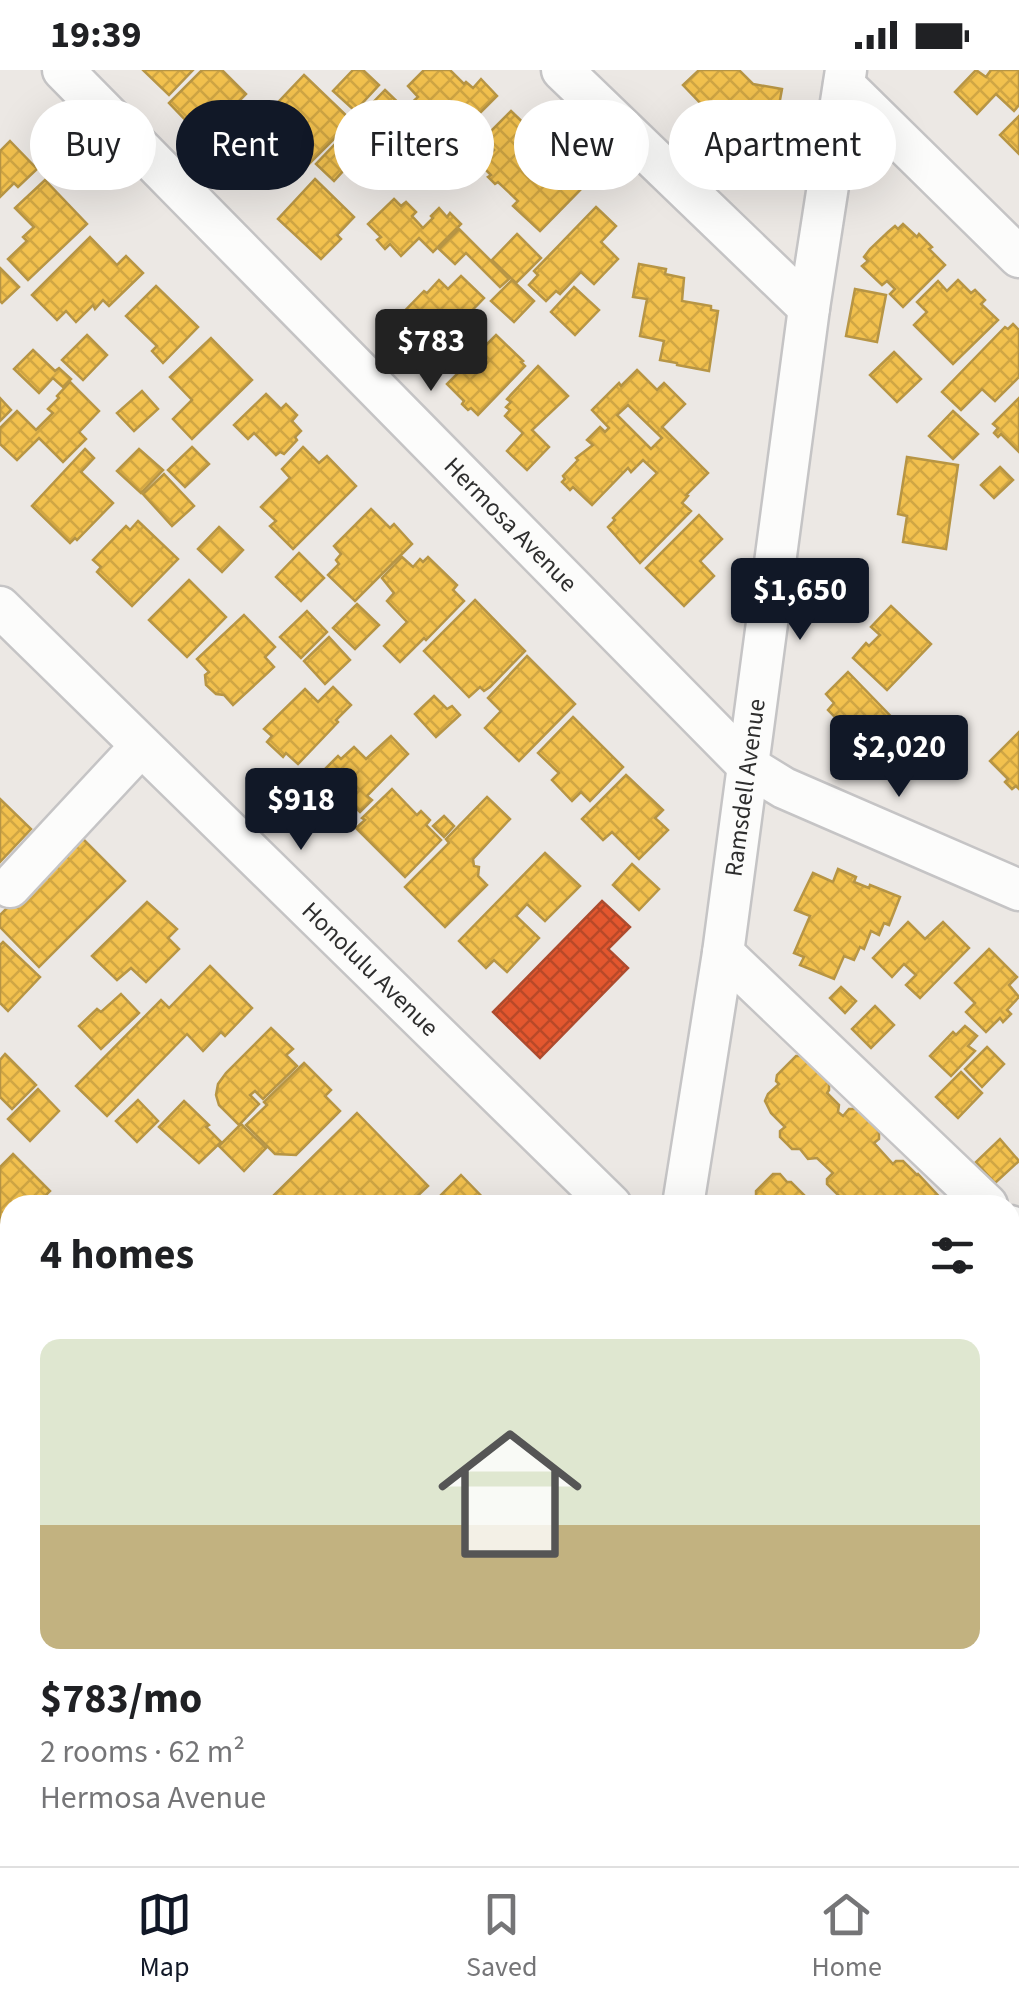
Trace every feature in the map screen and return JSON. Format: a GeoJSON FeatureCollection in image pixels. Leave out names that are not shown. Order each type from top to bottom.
{"type":"FeatureCollection","features":[{"type":"Feature","properties":{"kind":"street","name":"Hermosa Avenue"},"geometry":{"type":"LineString","coordinates":[[63,70],[748,766],[784,788],[1019,890]]}},
{"type":"Feature","properties":{"kind":"street"},"geometry":{"type":"LineString","coordinates":[[562,70],[809,308]]}},
{"type":"Feature","properties":{"kind":"street","name":"Ramsdell Avenue"},"geometry":{"type":"LineString","coordinates":[[685,1195],[845,78]]}},
{"type":"Feature","properties":{"kind":"street"},"geometry":{"type":"LineString","coordinates":[[845,78],[1019,257]]}},
{"type":"Feature","properties":{"kind":"street","name":"Honolulu Avenue"},"geometry":{"type":"LineString","coordinates":[[0,608],[601,1195]]}},
{"type":"Feature","properties":{"kind":"street"},"geometry":{"type":"LineString","coordinates":[[10,888],[142,746]]}},
{"type":"Feature","properties":{"kind":"street"},"geometry":{"type":"LineString","coordinates":[[722,953],[977,1195]]}},
{"type":"Feature","properties":{"kind":"building: Homes"},"geometry":{"type":"Polygon","coordinates":[[[143,70],[193,70],[169,95],[143,70]]]}},
{"type":"Feature","properties":{"kind":"building: Homes"},"geometry":{"type":"Polygon","coordinates":[[[202,70],[222,70],[246,94],[240,100],[176,100],[176,110],[169,103],[202,70]]]}},
{"type":"Feature","properties":{"kind":"building: Homes"},"geometry":{"type":"Polygon","coordinates":[[[353,70],[363,70],[379,85],[365,100],[343,100],[333,91],[353,70]]]}},
{"type":"Feature","properties":{"kind":"building: Homes"},"geometry":{"type":"Polygon","coordinates":[[[424,70],[450,70],[473,88],[481,79],[497,96],[493,100],[415,100],[418,97],[408,86],[424,70]]]}},
{"type":"Feature","properties":{"kind":"building: Homes"},"geometry":{"type":"Polygon","coordinates":[[[699,70],[739,70],[753,84],[782,89],[780,100],[697,100],[683,85],[699,70]]]}},
{"type":"Feature","properties":{"kind":"building: Homes"},"geometry":{"type":"Polygon","coordinates":[[[976,70],[986,77],[991,70],[1019,70],[1019,105],[1014,111],[996,94],[977,114],[955,92],[976,70]]]}},
{"type":"Feature","properties":{"kind":"building: Homes"},"geometry":{"type":"Polygon","coordinates":[[[304,75],[334,104],[334,139],[314,159],[314,100],[280,100],[304,75]]]}},
{"type":"Feature","properties":{"kind":"building: Homes"},"geometry":{"type":"Polygon","coordinates":[[[385,90],[395,100],[375,100],[385,90]]]}},
{"type":"Feature","properties":{"kind":"building: Homes"},"geometry":{"type":"Polygon","coordinates":[[[511,111],[514,114],[514,190],[580,190],[540,231],[513,206],[518,201],[498,182],[494,183],[494,128],[511,111]]]}},
{"type":"Feature","properties":{"kind":"building: Homes"},"geometry":{"type":"Polygon","coordinates":[[[1019,116],[1019,154],[1000,135],[1019,116]]]}},
{"type":"Feature","properties":{"kind":"building: Homes"},"geometry":{"type":"Polygon","coordinates":[[[10,141],[30,162],[30,176],[18,187],[14,183],[0,197],[0,151],[10,141]]]}},
{"type":"Feature","properties":{"kind":"building: Homes"},"geometry":{"type":"Polygon","coordinates":[[[334,145],[334,181],[316,164],[334,145]]]}},
{"type":"Feature","properties":{"kind":"building: Homes"},"geometry":{"type":"Polygon","coordinates":[[[314,180],[354,217],[337,235],[341,239],[321,259],[278,219],[305,190],[314,190],[314,180]]]}},
{"type":"Feature","properties":{"kind":"building: Homes"},"geometry":{"type":"Polygon","coordinates":[[[34,190],[55,190],[87,224],[28,280],[8,259],[27,241],[23,237],[34,227],[15,208],[34,190]]]}},
{"type":"Feature","properties":{"kind":"building: Homes"},"geometry":{"type":"Polygon","coordinates":[[[394,199],[401,206],[406,202],[416,212],[412,216],[423,228],[439,208],[461,224],[433,252],[419,238],[401,256],[390,244],[385,249],[377,240],[381,237],[368,224],[394,199]]]}},
{"type":"Feature","properties":{"kind":"building: Homes"},"geometry":{"type":"Polygon","coordinates":[[[596,207],[616,226],[601,242],[618,259],[594,284],[581,272],[560,294],[556,291],[546,301],[529,285],[538,275],[534,271],[596,207]]]}},
{"type":"Feature","properties":{"kind":"building: Homes"},"geometry":{"type":"Polygon","coordinates":[[[903,224],[917,237],[919,234],[945,265],[903,307],[890,294],[895,289],[887,281],[882,285],[862,266],[868,261],[864,257],[870,249],[895,226],[898,229],[903,224]]]}},
{"type":"Feature","properties":{"kind":"building: Homes"},"geometry":{"type":"Polygon","coordinates":[[[459,229],[509,279],[500,287],[466,253],[455,264],[439,249],[459,229]]]}},
{"type":"Feature","properties":{"kind":"building: Homes"},"geometry":{"type":"Polygon","coordinates":[[[517,234],[541,258],[516,283],[492,260],[517,234]]]}},
{"type":"Feature","properties":{"kind":"building: Homes"},"geometry":{"type":"Polygon","coordinates":[[[90,237],[117,265],[126,256],[143,273],[109,306],[103,300],[76,322],[66,311],[57,320],[32,295],[90,237]]]}},
{"type":"Feature","properties":{"kind":"building: Homes"},"geometry":{"type":"Polygon","coordinates":[[[639,264],[666,269],[665,274],[684,278],[682,301],[718,311],[709,371],[660,360],[664,341],[640,336],[647,299],[633,297],[639,264]]]}},
{"type":"Feature","properties":{"kind":"building: Homes"},"geometry":{"type":"Polygon","coordinates":[[[0,268],[19,287],[2,303],[0,301],[0,268]]]}},
{"type":"Feature","properties":{"kind":"building: Homes"},"geometry":{"type":"Polygon","coordinates":[[[461,276],[484,298],[428,356],[390,326],[439,280],[448,289],[461,276]]]}},
{"type":"Feature","properties":{"kind":"building: Homes"},"geometry":{"type":"Polygon","coordinates":[[[512,280],[534,301],[514,322],[491,301],[512,280]]]}},
{"type":"Feature","properties":{"kind":"building: Homes"},"geometry":{"type":"Polygon","coordinates":[[[958,280],[985,300],[981,304],[998,320],[953,364],[914,325],[927,312],[917,302],[938,281],[947,291],[958,280]]]}},
{"type":"Feature","properties":{"kind":"building: Homes"},"geometry":{"type":"Polygon","coordinates":[[[156,286],[198,327],[163,363],[152,351],[157,346],[126,316],[156,286]]]}},
{"type":"Feature","properties":{"kind":"building: Homes"},"geometry":{"type":"Polygon","coordinates":[[[574,287],[599,310],[575,335],[551,312],[574,287]]]}},
{"type":"Feature","properties":{"kind":"building: Homes"},"geometry":{"type":"Polygon","coordinates":[[[855,289],[886,295],[877,342],[846,336],[855,289]]]}},
{"type":"Feature","properties":{"kind":"building: Homes"},"geometry":{"type":"Polygon","coordinates":[[[1013,324],[1019,330],[1019,377],[995,401],[982,389],[961,410],[942,392],[1005,327],[1013,324]]]}},
{"type":"Feature","properties":{"kind":"building: Homes"},"geometry":{"type":"Polygon","coordinates":[[[87,335],[107,355],[83,380],[62,360],[87,335]]]}},
{"type":"Feature","properties":{"kind":"building: Homes"},"geometry":{"type":"Polygon","coordinates":[[[496,335],[525,366],[478,415],[462,404],[464,401],[447,384],[496,335]]]}},
{"type":"Feature","properties":{"kind":"building: Homes"},"geometry":{"type":"Polygon","coordinates":[[[211,338],[252,380],[192,439],[173,419],[192,400],[170,377],[211,338]]]}},
{"type":"Feature","properties":{"kind":"building: Homes"},"geometry":{"type":"Polygon","coordinates":[[[33,350],[55,371],[59,368],[71,379],[63,387],[53,378],[39,393],[14,369],[33,350]]]}},
{"type":"Feature","properties":{"kind":"building: Homes"},"geometry":{"type":"Polygon","coordinates":[[[894,352],[921,379],[897,402],[870,375],[894,352]]]}},
{"type":"Feature","properties":{"kind":"building: Homes"},"geometry":{"type":"Polygon","coordinates":[[[538,366],[568,396],[532,430],[549,447],[527,470],[507,451],[523,433],[505,416],[511,402],[507,399],[538,366]]]}},
{"type":"Feature","properties":{"kind":"building: Homes"},"geometry":{"type":"Polygon","coordinates":[[[637,370],[657,390],[664,383],[685,404],[662,427],[708,473],[682,503],[691,511],[640,563],[608,527],[657,473],[643,460],[631,472],[628,468],[592,505],[562,482],[576,458],[593,445],[587,440],[600,427],[605,432],[609,428],[592,410],[619,383],[621,386],[637,370]],[[628,405],[617,415],[651,449],[662,438],[628,405]]]}},
{"type":"Feature","properties":{"kind":"building: Homes"},"geometry":{"type":"Polygon","coordinates":[[[70,382],[99,411],[79,432],[86,439],[63,462],[39,438],[17,460],[0,444],[0,428],[17,411],[36,430],[53,413],[48,409],[70,382]]]}},
{"type":"Feature","properties":{"kind":"building: Homes"},"geometry":{"type":"Polygon","coordinates":[[[142,391],[158,409],[134,431],[117,413],[142,391]]]}},
{"type":"Feature","properties":{"kind":"building: Homes"},"geometry":{"type":"Polygon","coordinates":[[[266,394],[281,409],[286,404],[297,415],[292,421],[301,431],[284,454],[276,455],[254,433],[248,439],[234,425],[266,394]]]}},
{"type":"Feature","properties":{"kind":"building: Homes"},"geometry":{"type":"Polygon","coordinates":[[[0,398],[11,410],[0,421],[0,398]]]}},
{"type":"Feature","properties":{"kind":"building: Homes"},"geometry":{"type":"Polygon","coordinates":[[[1019,398],[1019,452],[1001,434],[998,437],[994,433],[998,428],[993,424],[1019,398]]]}},
{"type":"Feature","properties":{"kind":"building: Homes"},"geometry":{"type":"Polygon","coordinates":[[[953,411],[978,434],[953,459],[929,436],[953,411]]]}},
{"type":"Feature","properties":{"kind":"building: Homes"},"geometry":{"type":"Polygon","coordinates":[[[192,447],[209,464],[185,487],[168,470],[192,447]]]}},
{"type":"Feature","properties":{"kind":"building: Homes"},"geometry":{"type":"Polygon","coordinates":[[[303,447],[319,463],[327,456],[356,486],[293,549],[270,526],[276,521],[261,507],[290,478],[282,469],[303,447]]]}},
{"type":"Feature","properties":{"kind":"building: Homes"},"geometry":{"type":"Polygon","coordinates":[[[85,449],[94,458],[81,472],[113,503],[70,543],[32,506],[85,449]]]}},
{"type":"Feature","properties":{"kind":"building: Homes"},"geometry":{"type":"Polygon","coordinates":[[[139,449],[163,470],[141,493],[117,471],[139,449]]]}},
{"type":"Feature","properties":{"kind":"building: Homes"},"geometry":{"type":"Polygon","coordinates":[[[907,457],[958,465],[946,549],[903,542],[907,516],[898,514],[907,457]]]}},
{"type":"Feature","properties":{"kind":"building: Homes"},"geometry":{"type":"Polygon","coordinates":[[[1000,467],[1013,480],[994,498],[981,485],[1000,467]]]}},
{"type":"Feature","properties":{"kind":"building: Homes"},"geometry":{"type":"Polygon","coordinates":[[[164,474],[194,506],[172,526],[143,494],[164,474]]]}},
{"type":"Feature","properties":{"kind":"building: Homes"},"geometry":{"type":"Polygon","coordinates":[[[371,509],[390,528],[394,524],[412,544],[355,601],[328,575],[339,564],[336,560],[341,554],[334,546],[371,509]]]}},
{"type":"Feature","properties":{"kind":"building: Homes"},"geometry":{"type":"Polygon","coordinates":[[[699,515],[722,539],[700,561],[714,576],[684,606],[646,568],[699,515]]]}},
{"type":"Feature","properties":{"kind":"building: Homes"},"geometry":{"type":"Polygon","coordinates":[[[138,521],[178,559],[132,606],[97,572],[101,567],[93,560],[126,526],[130,530],[138,521]]]}},
{"type":"Feature","properties":{"kind":"building: Homes"},"geometry":{"type":"Polygon","coordinates":[[[219,527],[243,550],[222,572],[198,549],[219,527]]]}},
{"type":"Feature","properties":{"kind":"building: Homes"},"geometry":{"type":"Polygon","coordinates":[[[299,553],[324,578],[301,601],[276,577],[299,553]]]}},
{"type":"Feature","properties":{"kind":"building: Homes"},"geometry":{"type":"Polygon","coordinates":[[[402,557],[413,567],[428,557],[457,585],[453,590],[464,601],[400,662],[384,646],[407,622],[387,601],[394,593],[382,578],[402,557]]]}},
{"type":"Feature","properties":{"kind":"building: Homes"},"geometry":{"type":"Polygon","coordinates":[[[189,580],[226,617],[187,657],[149,620],[189,580]]]}},
{"type":"Feature","properties":{"kind":"building: Homes"},"geometry":{"type":"Polygon","coordinates":[[[475,600],[525,651],[490,687],[484,691],[480,687],[469,697],[424,651],[475,600]]]}},
{"type":"Feature","properties":{"kind":"building: Homes"},"geometry":{"type":"Polygon","coordinates":[[[357,604],[379,625],[355,649],[333,628],[357,604]]]}},
{"type":"Feature","properties":{"kind":"building: Homes"},"geometry":{"type":"Polygon","coordinates":[[[891,606],[931,644],[887,690],[853,658],[880,635],[871,627],[891,606]]]}},
{"type":"Feature","properties":{"kind":"building: Homes"},"geometry":{"type":"Polygon","coordinates":[[[307,611],[327,632],[301,658],[280,637],[307,611]]]}},
{"type":"Feature","properties":{"kind":"building: Homes"},"geometry":{"type":"Polygon","coordinates":[[[244,615],[275,647],[265,657],[274,667],[233,705],[206,685],[205,675],[209,672],[197,659],[244,615]]]}},
{"type":"Feature","properties":{"kind":"building: Homes"},"geometry":{"type":"Polygon","coordinates":[[[329,637],[350,660],[325,684],[304,661],[329,637]]]}},
{"type":"Feature","properties":{"kind":"building: Homes"},"geometry":{"type":"Polygon","coordinates":[[[527,656],[575,704],[519,761],[485,728],[501,711],[488,698],[527,656]]]}},
{"type":"Feature","properties":{"kind":"building: Homes"},"geometry":{"type":"Polygon","coordinates":[[[848,672],[907,733],[872,768],[850,744],[856,739],[828,710],[834,703],[826,694],[848,672]]]}},
{"type":"Feature","properties":{"kind":"building: Homes"},"geometry":{"type":"Polygon","coordinates":[[[333,687],[351,705],[298,764],[286,753],[283,757],[267,742],[272,736],[264,729],[305,689],[318,702],[333,687]]]}},
{"type":"Feature","properties":{"kind":"building: Homes"},"geometry":{"type":"Polygon","coordinates":[[[434,696],[460,715],[436,737],[415,714],[434,696]]]}},
{"type":"Feature","properties":{"kind":"building: Homes"},"geometry":{"type":"Polygon","coordinates":[[[573,717],[623,767],[590,801],[581,792],[572,801],[552,780],[559,773],[538,753],[573,717]]]}},
{"type":"Feature","properties":{"kind":"building: Homes"},"geometry":{"type":"Polygon","coordinates":[[[1019,732],[1019,789],[1012,789],[1005,782],[1008,779],[990,761],[1019,732]]]}},
{"type":"Feature","properties":{"kind":"building: Homes"},"geometry":{"type":"Polygon","coordinates":[[[391,736],[408,754],[367,796],[372,800],[360,812],[356,808],[351,812],[340,800],[336,804],[317,785],[322,781],[318,776],[338,756],[341,759],[354,747],[366,759],[391,736]]]}},
{"type":"Feature","properties":{"kind":"building: Homes"},"geometry":{"type":"Polygon","coordinates":[[[626,775],[663,810],[655,818],[668,830],[639,859],[612,832],[603,840],[582,819],[626,775]]]}},
{"type":"Feature","properties":{"kind":"building: Homes"},"geometry":{"type":"Polygon","coordinates":[[[392,789],[417,815],[421,811],[430,820],[426,825],[441,840],[405,877],[356,828],[392,789]]]}},
{"type":"Feature","properties":{"kind":"building: Homes"},"geometry":{"type":"Polygon","coordinates":[[[487,797],[510,819],[473,859],[474,866],[479,867],[478,876],[487,885],[445,927],[405,887],[487,797]]]}},
{"type":"Feature","properties":{"kind":"building: Homes"},"geometry":{"type":"Polygon","coordinates":[[[0,799],[31,829],[0,862],[0,799]]]}},
{"type":"Feature","properties":{"kind":"building: Homes"},"geometry":{"type":"Polygon","coordinates":[[[444,816],[454,826],[444,837],[433,826],[444,816]]]}},
{"type":"Feature","properties":{"kind":"building: Homes"},"geometry":{"type":"Polygon","coordinates":[[[80,836],[125,881],[39,967],[0,927],[0,915],[80,836]]]}},
{"type":"Feature","properties":{"kind":"building: Homes"},"geometry":{"type":"Polygon","coordinates":[[[545,853],[580,886],[545,921],[527,904],[516,916],[539,938],[507,972],[494,960],[486,968],[459,941],[545,853]]]}},
{"type":"Feature","properties":{"kind":"building: Homes"},"geometry":{"type":"Polygon","coordinates":[[[632,864],[659,889],[639,910],[613,885],[632,864]]]}},
{"type":"Feature","properties":{"kind":"building: Homes"},"geometry":{"type":"Polygon","coordinates":[[[838,869],[856,877],[854,882],[900,897],[889,925],[884,923],[879,935],[871,931],[864,949],[860,947],[854,960],[844,956],[834,979],[800,965],[804,957],[794,953],[810,916],[795,910],[813,873],[833,882],[838,869]]]}},
{"type":"Feature","properties":{"kind":"building: Homes"},"geometry":{"type":"Polygon","coordinates":[[[147,902],[177,929],[168,938],[179,949],[146,982],[131,968],[117,980],[92,956],[147,902]]]}},
{"type":"Feature","properties":{"kind":"building: Homes"},"geometry":{"type":"Polygon","coordinates":[[[908,922],[925,939],[943,922],[969,948],[920,998],[906,985],[916,975],[904,964],[892,977],[873,958],[908,922]]]}},
{"type":"Feature","properties":{"kind":"building: Homes"},"geometry":{"type":"Polygon","coordinates":[[[3,942],[40,977],[8,1011],[0,1003],[3,942]]]}},
{"type":"Feature","properties":{"kind":"building: Homes"},"geometry":{"type":"Polygon","coordinates":[[[989,949],[1017,977],[1009,985],[1019,997],[1007,1010],[1011,1014],[1003,1022],[1000,1018],[986,1032],[966,1012],[975,1003],[955,983],[989,949]]]}},
{"type":"Feature","properties":{"kind":"building: Homes"},"geometry":{"type":"Polygon","coordinates":[[[210,966],[252,1008],[225,1036],[221,1032],[203,1051],[187,1034],[107,1116],[76,1086],[161,1000],[169,1008],[210,966]]]}},
{"type":"Feature","properties":{"kind":"building: Homes"},"geometry":{"type":"Polygon","coordinates":[[[841,987],[856,1001],[845,1013],[830,998],[841,987]]]}},
{"type":"Feature","properties":{"kind":"building: Homes"},"geometry":{"type":"Polygon","coordinates":[[[121,994],[139,1013],[101,1049],[79,1026],[121,994]]]}},
{"type":"Feature","properties":{"kind":"building: Homes"},"geometry":{"type":"Polygon","coordinates":[[[875,1006],[894,1025],[871,1048],[852,1029],[875,1006]]]}},
{"type":"Feature","properties":{"kind":"building: Homes"},"geometry":{"type":"Polygon","coordinates":[[[965,1026],[977,1036],[968,1046],[975,1051],[951,1076],[930,1056],[953,1032],[956,1035],[965,1026]]]}},
{"type":"Feature","properties":{"kind":"building: Homes"},"geometry":{"type":"Polygon","coordinates":[[[271,1028],[293,1049],[286,1055],[297,1066],[263,1099],[255,1091],[250,1095],[259,1104],[239,1125],[219,1105],[218,1084],[271,1028]]]}},
{"type":"Feature","properties":{"kind":"building: Homes"},"geometry":{"type":"Polygon","coordinates":[[[987,1047],[1004,1064],[982,1087],[965,1069],[987,1047]]]}},
{"type":"Feature","properties":{"kind":"building: Homes"},"geometry":{"type":"Polygon","coordinates":[[[5,1054],[36,1085],[12,1109],[0,1097],[0,1060],[5,1054]]]}},
{"type":"Feature","properties":{"kind":"building: Homes"},"geometry":{"type":"Polygon","coordinates":[[[796,1056],[802,1056],[829,1083],[827,1093],[839,1105],[838,1112],[843,1116],[849,1109],[857,1109],[879,1131],[879,1139],[874,1143],[893,1164],[903,1161],[938,1195],[838,1195],[827,1184],[833,1173],[817,1158],[808,1159],[780,1137],[785,1127],[765,1101],[779,1084],[777,1075],[796,1056]]]}},
{"type":"Feature","properties":{"kind":"building: Homes"},"geometry":{"type":"Polygon","coordinates":[[[304,1063],[331,1090],[325,1096],[340,1111],[296,1155],[275,1154],[246,1125],[304,1063]]]}},
{"type":"Feature","properties":{"kind":"building: Homes"},"geometry":{"type":"Polygon","coordinates":[[[961,1072],[982,1093],[958,1118],[936,1097],[961,1072]]]}},
{"type":"Feature","properties":{"kind":"building: Homes"},"geometry":{"type":"Polygon","coordinates":[[[38,1089],[59,1111],[30,1141],[8,1119],[38,1089]]]}},
{"type":"Feature","properties":{"kind":"building: Homes"},"geometry":{"type":"Polygon","coordinates":[[[138,1100],[158,1121],[137,1142],[116,1121],[138,1100]]]}},
{"type":"Feature","properties":{"kind":"building: Homes"},"geometry":{"type":"Polygon","coordinates":[[[184,1101],[221,1142],[199,1163],[159,1127],[184,1101]]]}},
{"type":"Feature","properties":{"kind":"building: Homes"},"geometry":{"type":"Polygon","coordinates":[[[357,1113],[428,1186],[419,1195],[274,1195],[357,1113]]]}},
{"type":"Feature","properties":{"kind":"building: Homes"},"geometry":{"type":"Polygon","coordinates":[[[241,1124],[266,1148],[244,1171],[219,1146],[241,1124]]]}},
{"type":"Feature","properties":{"kind":"building: Homes"},"geometry":{"type":"Polygon","coordinates":[[[1000,1139],[1019,1161],[995,1183],[976,1162],[1000,1139]]]}},
{"type":"Feature","properties":{"kind":"building: Homes"},"geometry":{"type":"Polygon","coordinates":[[[13,1154],[50,1191],[46,1195],[0,1195],[0,1167],[13,1154]]]}},
{"type":"Feature","properties":{"kind":"building: Homes"},"geometry":{"type":"Polygon","coordinates":[[[773,1174],[780,1174],[804,1195],[756,1195],[773,1174]]]}},
{"type":"Feature","properties":{"kind":"building: Homes"},"geometry":{"type":"Polygon","coordinates":[[[461,1175],[480,1195],[441,1195],[461,1175]]]}},
{"type":"Feature","properties":{"kind":"building: Shops"},"geometry":{"type":"Polygon","coordinates":[[[602,901],[630,927],[608,949],[628,968],[540,1058],[493,1012],[602,901]]]}}]}
